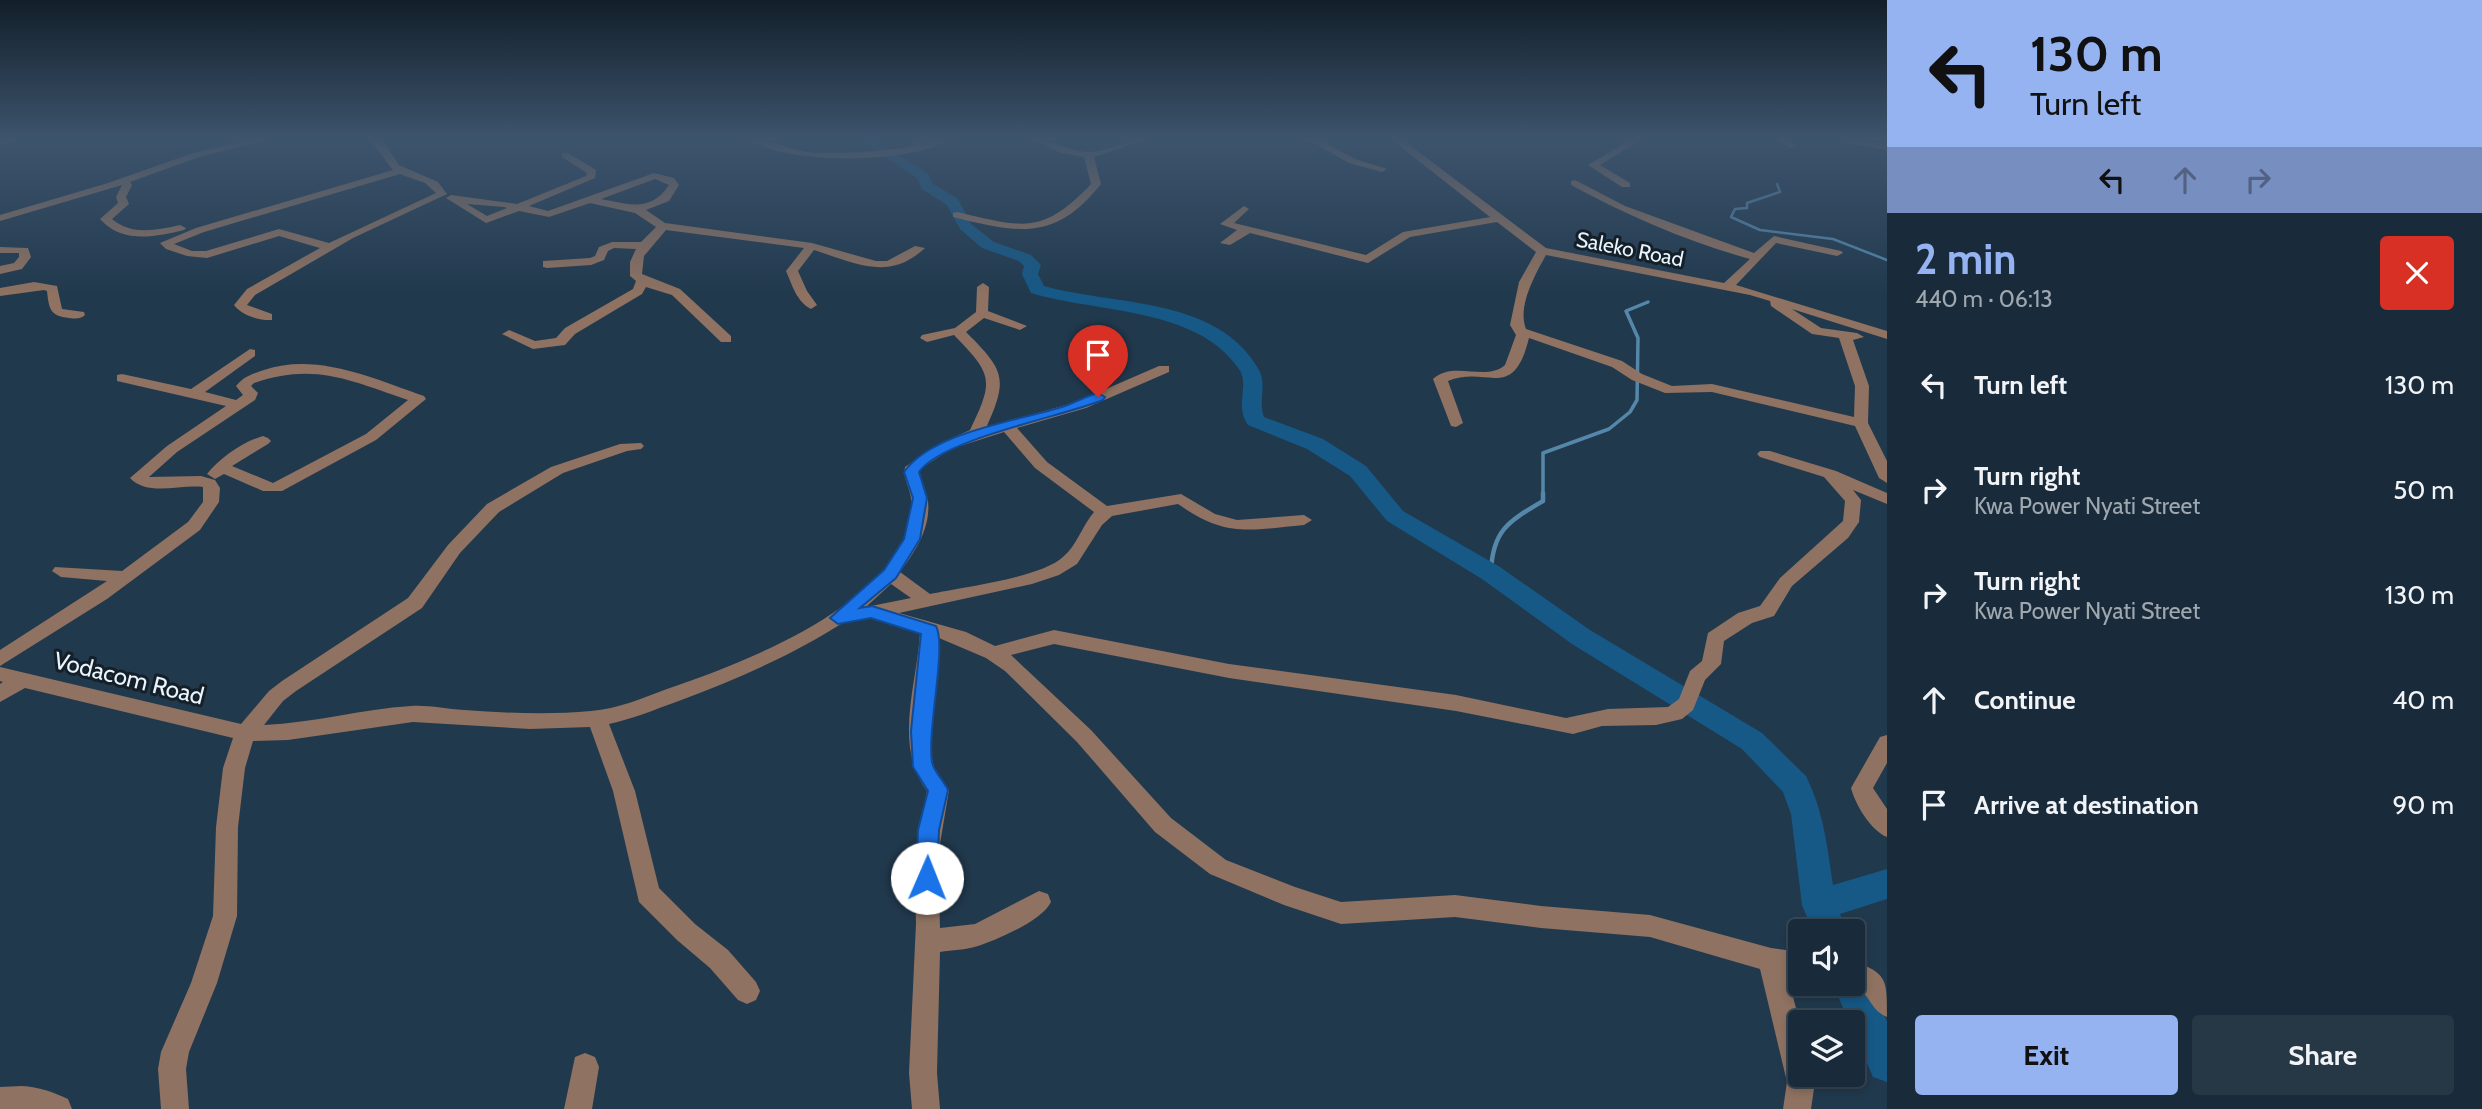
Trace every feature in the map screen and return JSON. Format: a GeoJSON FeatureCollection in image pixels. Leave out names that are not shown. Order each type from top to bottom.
{"type":"FeatureCollection","features":[{"type":"Feature","properties":{"kind":"street"},"geometry":{"type":"LineString","coordinates":[[0,218],[88,192]]}},
{"type":"Feature","properties":{"kind":"street"},"geometry":{"type":"LineString","coordinates":[[124,192],[121,197],[124,204],[105,219],[116,230],[153,233],[241,218]]}},
{"type":"Feature","properties":{"kind":"street"},"geometry":{"type":"LineString","coordinates":[[330,192],[170,240],[166,245],[191,254],[207,255],[279,232],[330,247]]}},
{"type":"Feature","properties":{"kind":"street"},"geometry":{"type":"LineString","coordinates":[[442,192],[486,220],[561,192]]}},
{"type":"Feature","properties":{"kind":"street"},"geometry":{"type":"LineString","coordinates":[[267,317],[244,309],[240,305],[242,300],[251,292],[330,247],[447,196],[519,206],[549,214],[611,192]]}},
{"type":"Feature","properties":{"kind":"street"},"geometry":{"type":"LineString","coordinates":[[637,210],[665,199],[670,192]]}},
{"type":"Feature","properties":{"kind":"street"},"geometry":{"type":"LineString","coordinates":[[957,215],[1011,228],[1028,229],[1052,223],[1071,211],[1089,192]]}},
{"type":"Feature","properties":{"kind":"street","name":"Saleko Road"},"geometry":{"type":"LineString","coordinates":[[1463,192],[1542,251],[1768,295],[1887,337]]}},
{"type":"Feature","properties":{"kind":"street"},"geometry":{"type":"LineString","coordinates":[[1591,192],[1621,208],[1722,247],[1756,257]]}},
{"type":"Feature","properties":{"kind":"street"},"geometry":{"type":"LineString","coordinates":[[589,200],[637,210],[662,226],[812,246],[882,265],[906,257],[919,248]]}},
{"type":"Feature","properties":{"kind":"street"},"geometry":{"type":"LineString","coordinates":[[1244,209],[1226,224],[1368,259],[1407,234],[1497,219]]}},
{"type":"Feature","properties":{"kind":"street"},"geometry":{"type":"LineString","coordinates":[[662,226],[638,253],[634,266],[636,275],[642,280],[676,292],[726,339]]}},
{"type":"Feature","properties":{"kind":"street"},"geometry":{"type":"LineString","coordinates":[[1226,243],[1249,230]]}},
{"type":"Feature","properties":{"kind":"street"},"geometry":{"type":"LineString","coordinates":[[1726,287],[1756,260],[1774,239],[1837,253]]}},
{"type":"Feature","properties":{"kind":"street"},"geometry":{"type":"LineString","coordinates":[[547,264],[591,261],[600,258],[603,249],[612,245],[645,246]]}},
{"type":"Feature","properties":{"kind":"street"},"geometry":{"type":"LineString","coordinates":[[811,305],[801,292],[792,271],[812,246]]}},
{"type":"Feature","properties":{"kind":"street"},"geometry":{"type":"LineString","coordinates":[[0,250],[19,249],[25,253],[22,263],[0,270]]}},
{"type":"Feature","properties":{"kind":"street"},"geometry":{"type":"LineString","coordinates":[[1455,423],[1440,379],[1453,373],[1504,373],[1522,341],[1517,321],[1525,282],[1542,251]]}},
{"type":"Feature","properties":{"kind":"street"},"geometry":{"type":"LineString","coordinates":[[509,334],[533,345],[560,342],[570,331],[638,291],[642,280]]}},
{"type":"Feature","properties":{"kind":"street"},"geometry":{"type":"LineString","coordinates":[[0,292],[33,286],[50,287],[53,289],[56,310],[79,315]]}},
{"type":"Feature","properties":{"kind":"street"},"geometry":{"type":"LineString","coordinates":[[982,287],[982,313]]}},
{"type":"Feature","properties":{"kind":"street"},"geometry":{"type":"LineString","coordinates":[[1768,295],[1817,331],[1845,336],[1887,337]]}},
{"type":"Feature","properties":{"kind":"street"},"geometry":{"type":"LineString","coordinates":[[982,313],[1020,326]]}},
{"type":"Feature","properties":{"kind":"street"},"geometry":{"type":"LineString","coordinates":[[958,332],[982,313]]}},
{"type":"Feature","properties":{"kind":"street"},"geometry":{"type":"LineString","coordinates":[[927,338],[951,331],[958,332],[985,357],[995,378],[993,398],[976,433],[971,437]]}},
{"type":"Feature","properties":{"kind":"street"},"geometry":{"type":"LineString","coordinates":[[1520,331],[1617,364],[1637,377],[1670,390],[1712,388],[1861,423]]}},
{"type":"Feature","properties":{"kind":"street"},"geometry":{"type":"LineString","coordinates":[[1845,336],[1862,387],[1861,423],[1887,478]]}},
{"type":"Feature","properties":{"kind":"street"},"geometry":{"type":"LineString","coordinates":[[194,394],[250,353]]}},
{"type":"Feature","properties":{"kind":"street"},"geometry":{"type":"LineString","coordinates":[[0,659],[127,577],[202,517],[211,502],[212,488],[209,483],[196,480],[151,483],[138,478],[172,449],[252,394],[243,386],[249,380],[294,368],[327,370],[419,399],[371,437],[276,488],[269,488],[220,467]]}},
{"type":"Feature","properties":{"kind":"street"},"geometry":{"type":"LineString","coordinates":[[838,618],[890,574],[912,539],[920,498],[914,484],[913,467],[946,446],[1081,405],[1164,369]]}},
{"type":"Feature","properties":{"kind":"street"},"geometry":{"type":"LineString","coordinates":[[122,378],[239,405]]}},
{"type":"Feature","properties":{"kind":"street"},"geometry":{"type":"LineString","coordinates":[[1008,428],[1041,465],[1105,512]]}},
{"type":"Feature","properties":{"kind":"street"},"geometry":{"type":"LineString","coordinates":[[209,483],[220,467],[263,442]]}},
{"type":"Feature","properties":{"kind":"street"},"geometry":{"type":"LineString","coordinates":[[175,1109],[172,1069],[175,1052],[204,983],[225,916],[227,827],[234,768],[246,733],[276,696],[289,686],[415,603],[454,549],[493,508],[557,470],[636,446]]}},
{"type":"Feature","properties":{"kind":"street"},"geometry":{"type":"LineString","coordinates":[[1765,454],[1830,474],[1887,499]]}},
{"type":"Feature","properties":{"kind":"street"},"geometry":{"type":"LineString","coordinates":[[993,653],[1054,637],[1229,671],[1456,703],[1566,726],[1581,727],[1605,717],[1636,718],[1666,714],[1678,711],[1688,701],[1696,676],[1711,664],[1712,646],[1718,634],[1752,615],[1767,611],[1786,582],[1835,541],[1851,522],[1853,500],[1830,474]]}},
{"type":"Feature","properties":{"kind":"street"},"geometry":{"type":"LineString","coordinates":[[838,618],[929,602],[1054,571],[1069,562],[1105,512],[1181,499],[1209,518],[1237,525],[1304,520]]}},
{"type":"Feature","properties":{"kind":"street"},"geometry":{"type":"LineString","coordinates":[[61,571],[127,577]]}},
{"type":"Feature","properties":{"kind":"street"},"geometry":{"type":"LineString","coordinates":[[890,574],[929,602]]}},
{"type":"Feature","properties":{"kind":"street"},"geometry":{"type":"LineString","coordinates":[[872,612],[930,631],[959,637],[993,653],[1012,666],[1084,736],[1163,825],[1219,867],[1239,876],[1341,913],[1455,906],[1650,926],[1771,960],[1788,962]]}},
{"type":"Feature","properties":{"kind":"street","name":"Vodacom Road"},"geometry":{"type":"LineString","coordinates":[[0,674],[246,733],[276,735],[378,717],[418,714],[466,718],[597,719],[633,709],[761,662],[838,618]]}},
{"type":"Feature","properties":{"kind":"street"},"geometry":{"type":"LineString","coordinates":[[926,1109],[923,1073],[927,942],[926,856],[938,790],[923,767],[920,731],[930,654],[930,631]]}},
{"type":"Feature","properties":{"kind":"street"},"geometry":{"type":"LineString","coordinates":[[0,694],[23,679]]}},
{"type":"Feature","properties":{"kind":"street"},"geometry":{"type":"LineString","coordinates":[[597,719],[624,790],[648,894],[686,932],[719,959],[747,991]]}},
{"type":"Feature","properties":{"kind":"street"},"geometry":{"type":"LineString","coordinates":[[1887,743],[1862,788],[1864,796],[1887,828]]}},
{"type":"Feature","properties":{"kind":"street"},"geometry":{"type":"LineString","coordinates":[[927,942],[975,935],[1010,920],[1039,902]]}},
{"type":"Feature","properties":{"kind":"street"},"geometry":{"type":"LineString","coordinates":[[1771,960],[1801,1082],[1797,1109]]}},
{"type":"Feature","properties":{"kind":"street"},"geometry":{"type":"LineString","coordinates":[[1865,977],[1877,984],[1887,1004]]}},
{"type":"Feature","properties":{"kind":"street"},"geometry":{"type":"LineString","coordinates":[[578,1109],[585,1067]]}},
{"type":"Feature","properties":{"kind":"street"},"geometry":{"type":"LineString","coordinates":[[0,1101],[17,1098],[48,1103],[58,1109]]}},
{"type":"Feature","properties":{"kind":"waterway"},"geometry":{"type":"LineString","coordinates":[[936,192],[953,202],[965,226],[988,245],[1025,258],[1033,265],[1030,274],[1037,289],[1063,297],[1152,312],[1207,330],[1230,346],[1249,369],[1252,375],[1250,405],[1255,421],[1315,444],[1358,471],[1395,516],[1491,573],[1581,637],[1752,741],[1795,785],[1807,814],[1819,905]]}},
{"type":"Feature","properties":{"kind":"waterway"},"geometry":{"type":"LineString","coordinates":[[1780,192],[1747,203],[1747,208],[1735,209],[1731,217],[1760,230],[1833,239],[1887,260]]}},
{"type":"Feature","properties":{"kind":"waterway"},"geometry":{"type":"LineString","coordinates":[[1491,573],[1495,546],[1505,528],[1543,501],[1543,453],[1609,429],[1630,412],[1637,400],[1638,338],[1626,311],[1648,302]]}},
{"type":"Feature","properties":{"kind":"waterway"},"geometry":{"type":"LineString","coordinates":[[1819,905],[1887,884]]}},
{"type":"Feature","properties":{"kind":"waterway"},"geometry":{"type":"LineString","coordinates":[[1819,905],[1825,919]]}},
{"type":"Feature","properties":{"kind":"waterway"},"geometry":{"type":"LineString","coordinates":[[1856,996],[1887,1063]]}},
{"type":"Feature","properties":{"kind":"route"},"geometry":{"type":"LineString","coordinates":[[927,878],[929,830],[938,790],[923,767],[920,731],[927,685],[930,631],[872,612],[838,618],[890,574],[904,555],[912,539],[919,511],[920,498],[911,472],[918,462],[958,441],[1008,428],[1098,397]]}}]}
